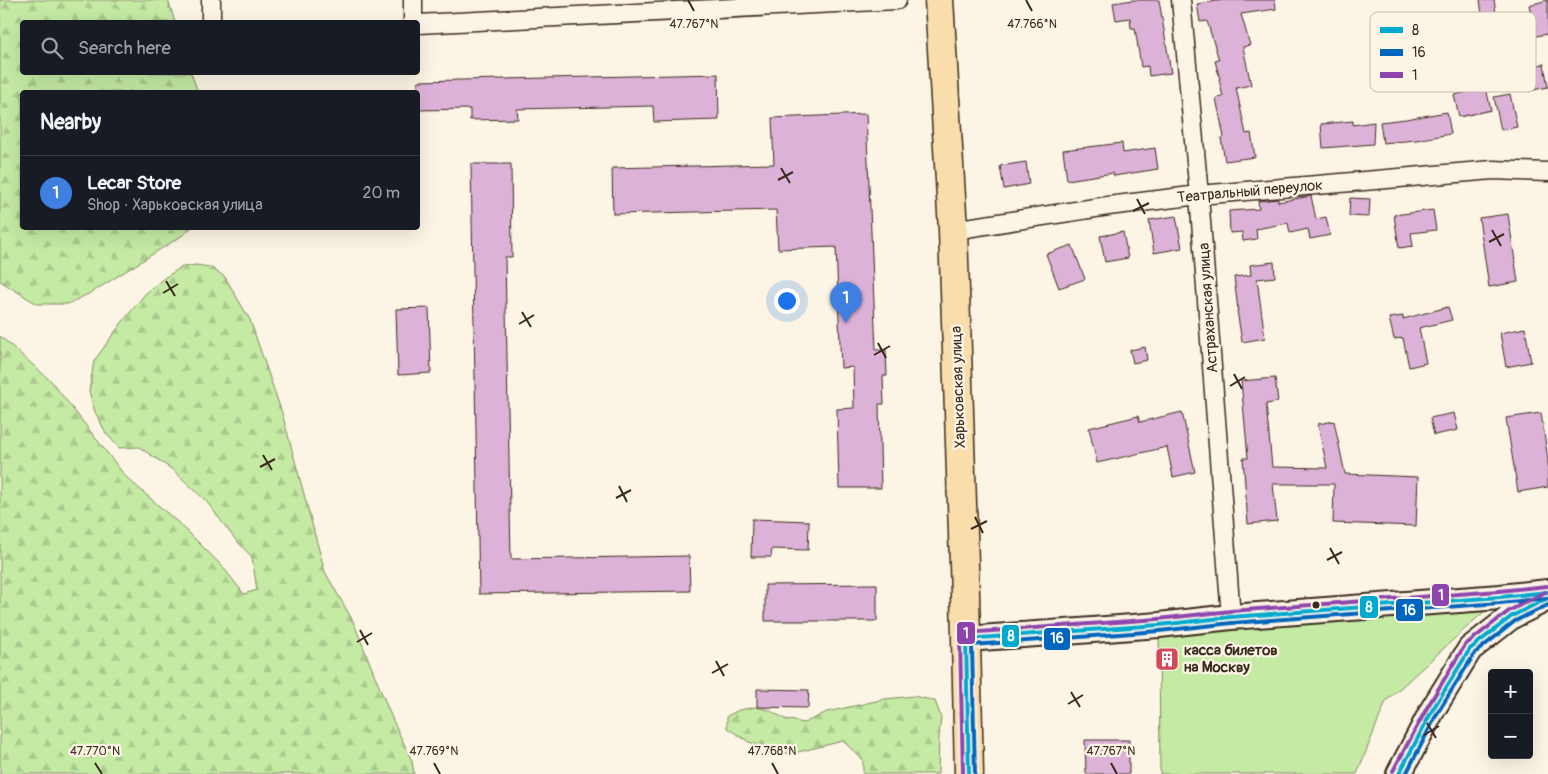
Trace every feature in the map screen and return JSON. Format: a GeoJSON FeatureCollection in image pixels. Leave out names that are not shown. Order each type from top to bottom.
{"type":"FeatureCollection","features":[{"type":"Feature","properties":{"kind":"highway","name":"Харьковская улица"},"geometry":{"type":"LineString","coordinates":[[939,0],[953,230],[969,774]]}},
{"type":"Feature","properties":{"kind":"main road"},"geometry":{"type":"LineString","coordinates":[[966,639],[1150,626],[1231,617],[1548,592]]}},
{"type":"Feature","properties":{"kind":"main road"},"geometry":{"type":"LineString","coordinates":[[1399,774],[1433,709],[1470,649],[1512,616],[1548,598]]}},
{"type":"Feature","properties":{"kind":"street"},"geometry":{"type":"LineString","coordinates":[[211,0],[211,20]]}},
{"type":"Feature","properties":{"kind":"street"},"geometry":{"type":"LineString","coordinates":[[413,0],[413,20]]}},
{"type":"Feature","properties":{"kind":"street"},"geometry":{"type":"LineString","coordinates":[[420,24],[620,7],[897,0]]}},
{"type":"Feature","properties":{"kind":"street","name":"Астраханская улица"},"geometry":{"type":"LineString","coordinates":[[1180,0],[1199,195],[1231,617]]}},
{"type":"Feature","properties":{"kind":"street","name":"Театральный переулок"},"geometry":{"type":"LineString","coordinates":[[953,230],[1108,206],[1199,195],[1493,170],[1548,172]]}},
{"type":"Feature","properties":{"kind":"green space"},"geometry":{"type":"Polygon","coordinates":[[[0,0],[168,0],[174,20],[20,20],[20,75],[192,75],[197,90],[20,90],[20,230],[189,230],[94,291],[68,304],[37,304],[0,281],[0,0]]]}},
{"type":"Feature","properties":{"kind":"green space"},"geometry":{"type":"Polygon","coordinates":[[[196,265],[210,267],[225,277],[250,320],[282,413],[325,572],[353,621],[391,716],[412,761],[414,774],[0,774],[0,336],[51,381],[126,477],[183,527],[222,566],[244,594],[257,590],[252,557],[235,539],[206,501],[173,470],[139,447],[119,448],[106,433],[95,412],[89,391],[94,361],[145,294],[164,278],[182,267],[196,265]]]}},
{"type":"Feature","properties":{"kind":"green space"},"geometry":{"type":"Polygon","coordinates":[[[1500,597],[1386,701],[1357,774],[1160,774],[1159,625],[1500,597]]]}},
{"type":"Feature","properties":{"kind":"green space"},"geometry":{"type":"Polygon","coordinates":[[[914,696],[935,701],[941,717],[938,774],[863,774],[863,760],[843,741],[790,754],[749,742],[727,728],[727,716],[739,710],[755,707],[769,710],[785,719],[804,723],[827,712],[885,699],[914,696]]]}},
{"type":"Feature","properties":{"kind":"building"},"geometry":{"type":"Polygon","coordinates":[[[1133,0],[1159,0],[1171,73],[1149,76],[1148,66],[1141,67],[1135,28],[1131,28],[1130,18],[1116,20],[1113,3],[1133,0]]]}},
{"type":"Feature","properties":{"kind":"building"},"geometry":{"type":"Polygon","coordinates":[[[1224,0],[1275,0],[1276,9],[1241,14],[1250,45],[1243,47],[1251,85],[1236,88],[1246,134],[1251,133],[1255,157],[1225,161],[1221,138],[1224,137],[1216,98],[1223,97],[1215,61],[1219,60],[1207,21],[1200,22],[1197,4],[1224,0]]]}},
{"type":"Feature","properties":{"kind":"building"},"geometry":{"type":"Polygon","coordinates":[[[1480,0],[1494,0],[1496,12],[1482,12],[1480,0]]]}},
{"type":"Feature","properties":{"kind":"building"},"geometry":{"type":"Polygon","coordinates":[[[1548,0],[1548,34],[1536,36],[1536,12],[1531,12],[1529,5],[1548,0]]]}},
{"type":"Feature","properties":{"kind":"building"},"geometry":{"type":"Polygon","coordinates":[[[1544,64],[1548,87],[1536,89],[1536,65],[1544,64]]]}},
{"type":"Feature","properties":{"kind":"building"},"geometry":{"type":"Polygon","coordinates":[[[718,74],[719,120],[654,122],[653,106],[517,109],[518,119],[470,120],[470,109],[420,110],[418,81],[718,74]]]}},
{"type":"Feature","properties":{"kind":"building"},"geometry":{"type":"Polygon","coordinates":[[[1468,92],[1487,92],[1491,110],[1459,117],[1454,95],[1468,92]]]}},
{"type":"Feature","properties":{"kind":"building"},"geometry":{"type":"Polygon","coordinates":[[[1510,94],[1517,127],[1501,130],[1494,97],[1510,94]]]}},
{"type":"Feature","properties":{"kind":"building"},"geometry":{"type":"Polygon","coordinates":[[[1447,112],[1451,134],[1383,143],[1380,122],[1447,112]]]}},
{"type":"Feature","properties":{"kind":"building"},"geometry":{"type":"Polygon","coordinates":[[[866,114],[876,350],[886,350],[887,376],[883,376],[884,404],[879,404],[881,488],[839,488],[837,409],[854,408],[853,367],[841,368],[836,247],[778,249],[776,210],[613,214],[612,168],[774,164],[772,118],[866,114]]]}},
{"type":"Feature","properties":{"kind":"building"},"geometry":{"type":"Polygon","coordinates":[[[1353,121],[1353,125],[1374,122],[1373,144],[1323,148],[1321,124],[1353,121]]]}},
{"type":"Feature","properties":{"kind":"building"},"geometry":{"type":"Polygon","coordinates":[[[1122,143],[1123,153],[1155,148],[1158,169],[1114,176],[1113,173],[1067,180],[1063,150],[1122,143]]]}},
{"type":"Feature","properties":{"kind":"building"},"geometry":{"type":"Polygon","coordinates":[[[1026,162],[1029,184],[1004,189],[1000,166],[1026,162]]]}},
{"type":"Feature","properties":{"kind":"building"},"geometry":{"type":"Polygon","coordinates":[[[471,164],[511,164],[512,257],[505,257],[511,559],[689,556],[690,591],[479,594],[471,164]]]}},
{"type":"Feature","properties":{"kind":"building"},"geometry":{"type":"Polygon","coordinates":[[[1311,196],[1316,219],[1326,217],[1330,235],[1310,239],[1308,229],[1290,233],[1288,223],[1256,229],[1257,239],[1243,241],[1242,232],[1230,233],[1229,211],[1259,209],[1258,201],[1278,199],[1278,202],[1311,196]]]}},
{"type":"Feature","properties":{"kind":"building"},"geometry":{"type":"Polygon","coordinates":[[[1350,198],[1370,199],[1369,217],[1349,216],[1350,198]]]}},
{"type":"Feature","properties":{"kind":"building"},"geometry":{"type":"Polygon","coordinates":[[[1433,210],[1436,230],[1411,233],[1413,246],[1399,248],[1394,215],[1433,210]]]}},
{"type":"Feature","properties":{"kind":"building"},"geometry":{"type":"Polygon","coordinates":[[[1508,214],[1518,282],[1489,287],[1479,218],[1508,214]]]}},
{"type":"Feature","properties":{"kind":"building"},"geometry":{"type":"Polygon","coordinates":[[[1176,216],[1182,248],[1154,253],[1149,220],[1176,216]]]}},
{"type":"Feature","properties":{"kind":"building"},"geometry":{"type":"Polygon","coordinates":[[[1123,232],[1128,258],[1105,262],[1100,236],[1123,232]]]}},
{"type":"Feature","properties":{"kind":"building"},"geometry":{"type":"Polygon","coordinates":[[[1072,245],[1085,279],[1059,288],[1046,254],[1072,245]]]}},
{"type":"Feature","properties":{"kind":"building"},"geometry":{"type":"Polygon","coordinates":[[[1274,262],[1275,277],[1257,279],[1265,338],[1242,342],[1234,277],[1251,275],[1250,265],[1274,262]]]}},
{"type":"Feature","properties":{"kind":"building"},"geometry":{"type":"Polygon","coordinates":[[[1448,307],[1452,320],[1419,328],[1426,363],[1409,367],[1403,338],[1394,339],[1389,318],[1403,316],[1403,319],[1448,307]]]}},
{"type":"Feature","properties":{"kind":"building"},"geometry":{"type":"Polygon","coordinates":[[[429,308],[431,373],[398,375],[396,309],[429,308]]]}},
{"type":"Feature","properties":{"kind":"building"},"geometry":{"type":"Polygon","coordinates":[[[1525,328],[1531,362],[1506,367],[1500,333],[1525,328]]]}},
{"type":"Feature","properties":{"kind":"building"},"geometry":{"type":"Polygon","coordinates":[[[1145,347],[1147,360],[1133,363],[1130,350],[1145,347]]]}},
{"type":"Feature","properties":{"kind":"building"},"geometry":{"type":"Polygon","coordinates":[[[1275,378],[1278,402],[1266,404],[1272,467],[1327,468],[1318,424],[1334,421],[1345,474],[1418,477],[1416,526],[1333,523],[1334,484],[1273,484],[1277,521],[1248,524],[1243,458],[1248,458],[1241,381],[1275,378]]]}},
{"type":"Feature","properties":{"kind":"building"},"geometry":{"type":"Polygon","coordinates":[[[1182,412],[1195,472],[1173,477],[1167,447],[1097,463],[1089,428],[1138,416],[1140,422],[1182,412]]]}},
{"type":"Feature","properties":{"kind":"building"},"geometry":{"type":"Polygon","coordinates":[[[1454,413],[1458,430],[1434,435],[1430,418],[1454,413]]]}},
{"type":"Feature","properties":{"kind":"building"},"geometry":{"type":"Polygon","coordinates":[[[1541,413],[1548,460],[1548,487],[1518,492],[1506,418],[1541,413]]]}},
{"type":"Feature","properties":{"kind":"building"},"geometry":{"type":"Polygon","coordinates":[[[752,519],[809,521],[808,550],[772,549],[771,557],[751,557],[752,519]]]}},
{"type":"Feature","properties":{"kind":"building"},"geometry":{"type":"Polygon","coordinates":[[[877,584],[877,621],[765,621],[765,585],[877,584]]]}},
{"type":"Feature","properties":{"kind":"building"},"geometry":{"type":"Polygon","coordinates":[[[757,689],[809,690],[808,708],[757,707],[757,689]]]}},
{"type":"Feature","properties":{"kind":"building"},"geometry":{"type":"Polygon","coordinates":[[[1085,740],[1129,740],[1129,774],[1086,774],[1085,740]]]}},
{"type":"Feature","properties":{"kind":"transit line","name":"1"},"geometry":{"type":"LineString","coordinates":[[963,774],[960,639],[964,633],[1158,619],[1231,611],[1547,586]]}},
{"type":"Feature","properties":{"kind":"transit line","name":"1"},"geometry":{"type":"LineString","coordinates":[[1393,771],[1428,706],[1465,645],[1509,611],[1545,592]]}},
{"type":"Feature","properties":{"kind":"transit line","name":"8"},"geometry":{"type":"LineString","coordinates":[[969,774],[966,639],[1159,625],[1231,617],[1548,592]]}},
{"type":"Feature","properties":{"kind":"transit line","name":"8"},"geometry":{"type":"LineString","coordinates":[[1399,774],[1433,709],[1470,649],[1512,616],[1548,598]]}},
{"type":"Feature","properties":{"kind":"transit line","name":"16"},"geometry":{"type":"LineString","coordinates":[[975,774],[972,645],[1548,598]]}},
{"type":"Feature","properties":{"kind":"transit line","name":"16"},"geometry":{"type":"LineString","coordinates":[[1406,774],[1438,712],[1475,653],[1515,621],[1548,605]]}},
{"type":"Feature","properties":{"kind":"place","name":"Lecar Store"},"geometry":{"type":"Point","coordinates":[846,323]}},
{"type":"Feature","properties":{"kind":"place","name":"касса билетов на Москву"},"geometry":{"type":"Point","coordinates":[1167,659]}}]}
